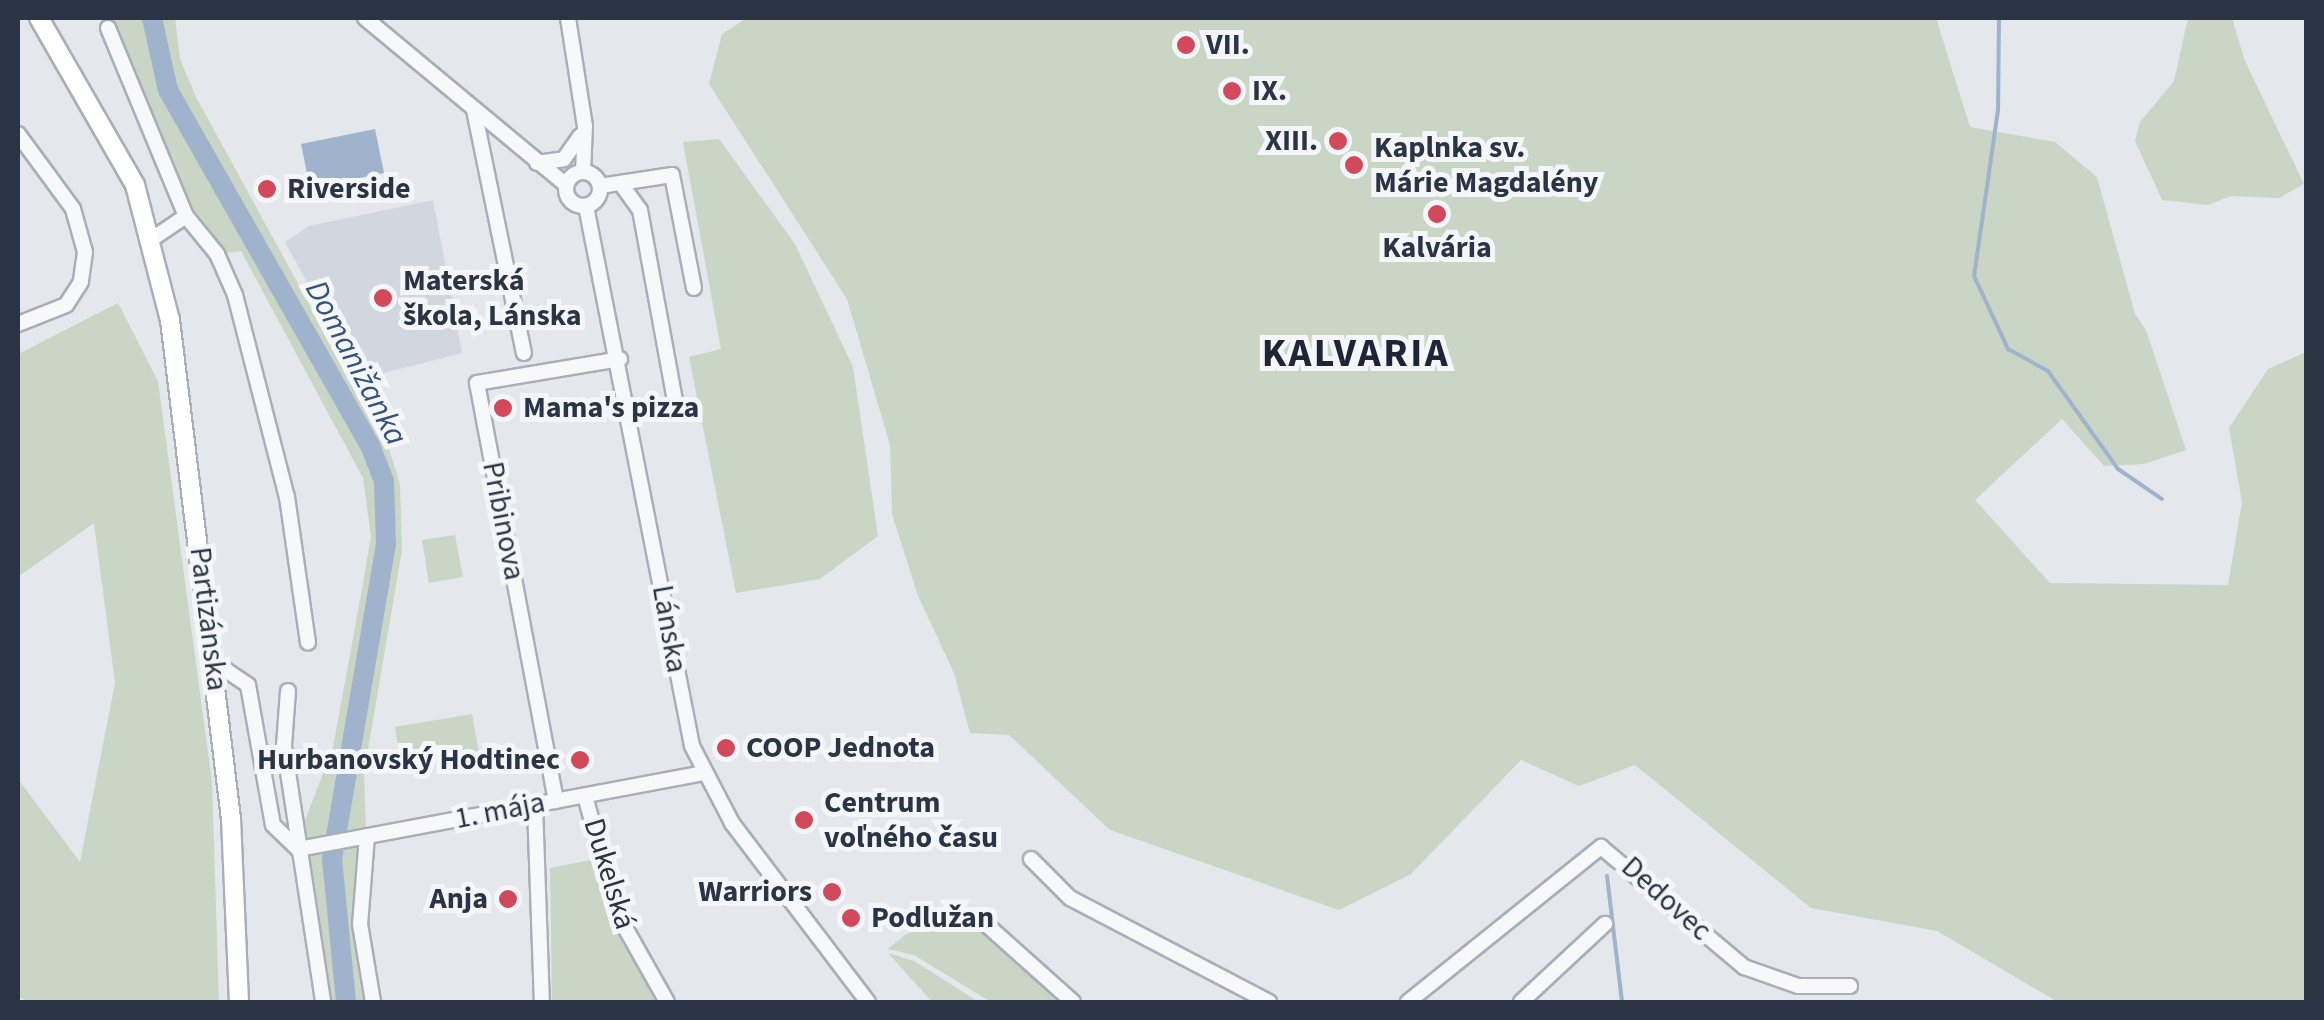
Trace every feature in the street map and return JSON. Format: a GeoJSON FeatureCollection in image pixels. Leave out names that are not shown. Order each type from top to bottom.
{"type":"FeatureCollection","features":[{"type":"Feature","properties":{"kind":"main road","name":"Partizánska"},"geometry":{"type":"LineString","coordinates":[[39,18],[130,175],[152,239],[172,334],[214,662],[239,1002]]}},
{"type":"Feature","properties":{"kind":"street"},"geometry":{"type":"LineString","coordinates":[[364,18],[566,184],[570,200],[586,206],[597,200],[600,186]]}},
{"type":"Feature","properties":{"kind":"street"},"geometry":{"type":"LineString","coordinates":[[568,18],[585,126],[583,172]]}},
{"type":"Feature","properties":{"kind":"street"},"geometry":{"type":"LineString","coordinates":[[108,28],[186,216],[217,254],[235,295],[287,497],[308,642]]}},
{"type":"Feature","properties":{"kind":"street"},"geometry":{"type":"LineString","coordinates":[[474,110],[524,353]]}},
{"type":"Feature","properties":{"kind":"street"},"geometry":{"type":"LineString","coordinates":[[537,163],[564,159],[585,126]]}},
{"type":"Feature","properties":{"kind":"street"},"geometry":{"type":"LineString","coordinates":[[18,134],[73,209],[85,252],[81,282],[66,305],[18,324]]}},
{"type":"Feature","properties":{"kind":"street"},"geometry":{"type":"LineString","coordinates":[[566,184],[583,172]]}},
{"type":"Feature","properties":{"kind":"street"},"geometry":{"type":"LineString","coordinates":[[583,172],[600,186],[672,175],[694,288]]}},
{"type":"Feature","properties":{"kind":"street"},"geometry":{"type":"LineString","coordinates":[[620,184],[640,210],[676,412]]}},
{"type":"Feature","properties":{"kind":"street","name":"Lánska"},"geometry":{"type":"LineString","coordinates":[[586,206],[620,359],[680,696],[703,774],[732,822],[868,1002]]}},
{"type":"Feature","properties":{"kind":"street"},"geometry":{"type":"LineString","coordinates":[[152,239],[186,216]]}},
{"type":"Feature","properties":{"kind":"street","name":"Pribinova"},"geometry":{"type":"LineString","coordinates":[[556,801],[477,384],[620,359]]}},
{"type":"Feature","properties":{"kind":"street"},"geometry":{"type":"LineString","coordinates":[[214,662],[248,685],[274,825],[298,849]]}},
{"type":"Feature","properties":{"kind":"street"},"geometry":{"type":"LineString","coordinates":[[288,691],[284,746],[322,1002]]}},
{"type":"Feature","properties":{"kind":"street","name":"1. mája"},"geometry":{"type":"LineString","coordinates":[[298,849],[703,774]]}},
{"type":"Feature","properties":{"kind":"street","name":"Dukelská"},"geometry":{"type":"LineString","coordinates":[[585,796],[628,938],[668,1002]]}},
{"type":"Feature","properties":{"kind":"street"},"geometry":{"type":"LineString","coordinates":[[536,805],[542,1002]]}},
{"type":"Feature","properties":{"kind":"street"},"geometry":{"type":"LineString","coordinates":[[367,836],[360,924],[374,1002]]}},
{"type":"Feature","properties":{"kind":"street","name":"Dedovec"},"geometry":{"type":"LineString","coordinates":[[1408,1002],[1600,847],[1744,968],[1798,986],[1850,986]]}},
{"type":"Feature","properties":{"kind":"street"},"geometry":{"type":"LineString","coordinates":[[1031,858],[1070,898],[1269,1002]]}},
{"type":"Feature","properties":{"kind":"street","name":"Dedovec"},"geometry":{"type":"LineString","coordinates":[[1522,1002],[1605,924]]}},
{"type":"Feature","properties":{"kind":"street"},"geometry":{"type":"LineString","coordinates":[[988,926],[1073,1002]]}},
{"type":"Feature","properties":{"kind":"shaded area","name":"Materská škola, Lánska"},"geometry":{"type":"Polygon","coordinates":[[[433,200],[462,353],[360,379],[285,242],[309,226],[433,200]]]}},
{"type":"Feature","properties":{"kind":"green space"},"geometry":{"type":"Polygon","coordinates":[[[106,18],[175,18],[180,59],[196,97],[390,452],[400,484],[402,550],[364,773],[366,829],[297,842],[333,747],[362,589],[371,536],[363,478],[241,251],[217,254],[186,216],[106,18]]]}},
{"type":"Feature","properties":{"kind":"green space"},"geometry":{"type":"Polygon","coordinates":[[[747,18],[1936,18],[1970,127],[2055,142],[2097,177],[2135,314],[2146,330],[2186,450],[2144,464],[2104,466],[2062,419],[1975,500],[2050,583],[2228,585],[2242,502],[2229,428],[2268,369],[2306,352],[2306,1002],[2058,1002],[1937,931],[1811,908],[1635,765],[1579,786],[1521,760],[1411,874],[1339,910],[1110,830],[1009,735],[970,733],[954,673],[918,596],[892,514],[890,445],[847,299],[709,84],[722,34],[747,18]]]}},
{"type":"Feature","properties":{"kind":"green space"},"geometry":{"type":"Polygon","coordinates":[[[2188,18],[2232,18],[2245,61],[2304,184],[2279,198],[2231,196],[2208,205],[2162,200],[2135,141],[2140,122],[2174,81],[2188,18]]]}},
{"type":"Feature","properties":{"kind":"green space"},"geometry":{"type":"Polygon","coordinates":[[[719,139],[795,244],[853,367],[878,536],[820,579],[736,593],[689,357],[721,349],[683,142],[719,139]]]}},
{"type":"Feature","properties":{"kind":"green space"},"geometry":{"type":"Polygon","coordinates":[[[118,303],[158,381],[212,782],[219,1002],[30,1002],[18,997],[18,779],[80,862],[115,683],[94,523],[18,577],[18,354],[118,303]]]}},
{"type":"Feature","properties":{"kind":"green space"},"geometry":{"type":"Polygon","coordinates":[[[455,535],[463,577],[429,583],[422,540],[455,535]]]}},
{"type":"Feature","properties":{"kind":"green space"},"geometry":{"type":"Polygon","coordinates":[[[472,714],[479,753],[401,765],[395,727],[472,714]]]}},
{"type":"Feature","properties":{"kind":"green space"},"geometry":{"type":"Polygon","coordinates":[[[366,843],[360,924],[373,1002],[323,1002],[299,857],[366,843]]]}},
{"type":"Feature","properties":{"kind":"green space"},"geometry":{"type":"Polygon","coordinates":[[[595,859],[624,939],[663,1002],[552,1002],[550,868],[595,859]]]}},
{"type":"Feature","properties":{"kind":"green space"},"geometry":{"type":"Polygon","coordinates":[[[954,917],[972,917],[1067,1002],[991,1002],[914,955],[888,949],[906,934],[954,917]]]}},
{"type":"Feature","properties":{"kind":"green space"},"geometry":{"type":"Polygon","coordinates":[[[888,953],[914,961],[979,1002],[932,1002],[888,953]]]}},
{"type":"Feature","properties":{"kind":"water"},"geometry":{"type":"Polygon","coordinates":[[[375,129],[384,173],[310,188],[301,144],[375,129]]]}},
{"type":"Feature","properties":{"kind":"waterway","name":"Domanižanka"},"geometry":{"type":"LineString","coordinates":[[152,18],[168,90],[370,445],[384,481],[386,544],[332,859],[346,1002]]}},
{"type":"Feature","properties":{"kind":"waterway"},"geometry":{"type":"LineString","coordinates":[[1999,18],[1998,110],[1974,276],[2008,349],[2048,371],[2118,469],[2162,499]]}},
{"type":"Feature","properties":{"kind":"waterway"},"geometry":{"type":"LineString","coordinates":[[1607,876],[1622,1002]]}},
{"type":"Feature","properties":{"kind":"place","name":"VII."},"geometry":{"type":"Point","coordinates":[1186,45]}},
{"type":"Feature","properties":{"kind":"place","name":"IX."},"geometry":{"type":"Point","coordinates":[1232,91]}},
{"type":"Feature","properties":{"kind":"place","name":"XIII."},"geometry":{"type":"Point","coordinates":[1338,141]}},
{"type":"Feature","properties":{"kind":"place","name":"Kaplnka sv. Márie Magdalény"},"geometry":{"type":"Point","coordinates":[1354,165]}},
{"type":"Feature","properties":{"kind":"place","name":"Riverside"},"geometry":{"type":"Point","coordinates":[267,189]}},
{"type":"Feature","properties":{"kind":"place","name":"Kalvária"},"geometry":{"type":"Point","coordinates":[1437,214]}},
{"type":"Feature","properties":{"kind":"place","name":"Materská škola, Lánska"},"geometry":{"type":"Point","coordinates":[383,298]}},
{"type":"Feature","properties":{"kind":"place","name":"Mama's pizza"},"geometry":{"type":"Point","coordinates":[503,408]}},
{"type":"Feature","properties":{"kind":"place","name":"COOP Jednota"},"geometry":{"type":"Point","coordinates":[726,748]}},
{"type":"Feature","properties":{"kind":"place","name":"Hurbanovský Hodtinec"},"geometry":{"type":"Point","coordinates":[580,760]}},
{"type":"Feature","properties":{"kind":"place","name":"Centrum voľného času"},"geometry":{"type":"Point","coordinates":[804,820]}},
{"type":"Feature","properties":{"kind":"place","name":"Warriors"},"geometry":{"type":"Point","coordinates":[832,892]}},
{"type":"Feature","properties":{"kind":"place","name":"Anja"},"geometry":{"type":"Point","coordinates":[508,899]}},
{"type":"Feature","properties":{"kind":"place","name":"Podlužan"},"geometry":{"type":"Point","coordinates":[851,918]}},
{"type":"Feature","properties":{"kind":"district","name":"KALVARIA"},"geometry":{"type":"Point","coordinates":[1356,354]}}]}
